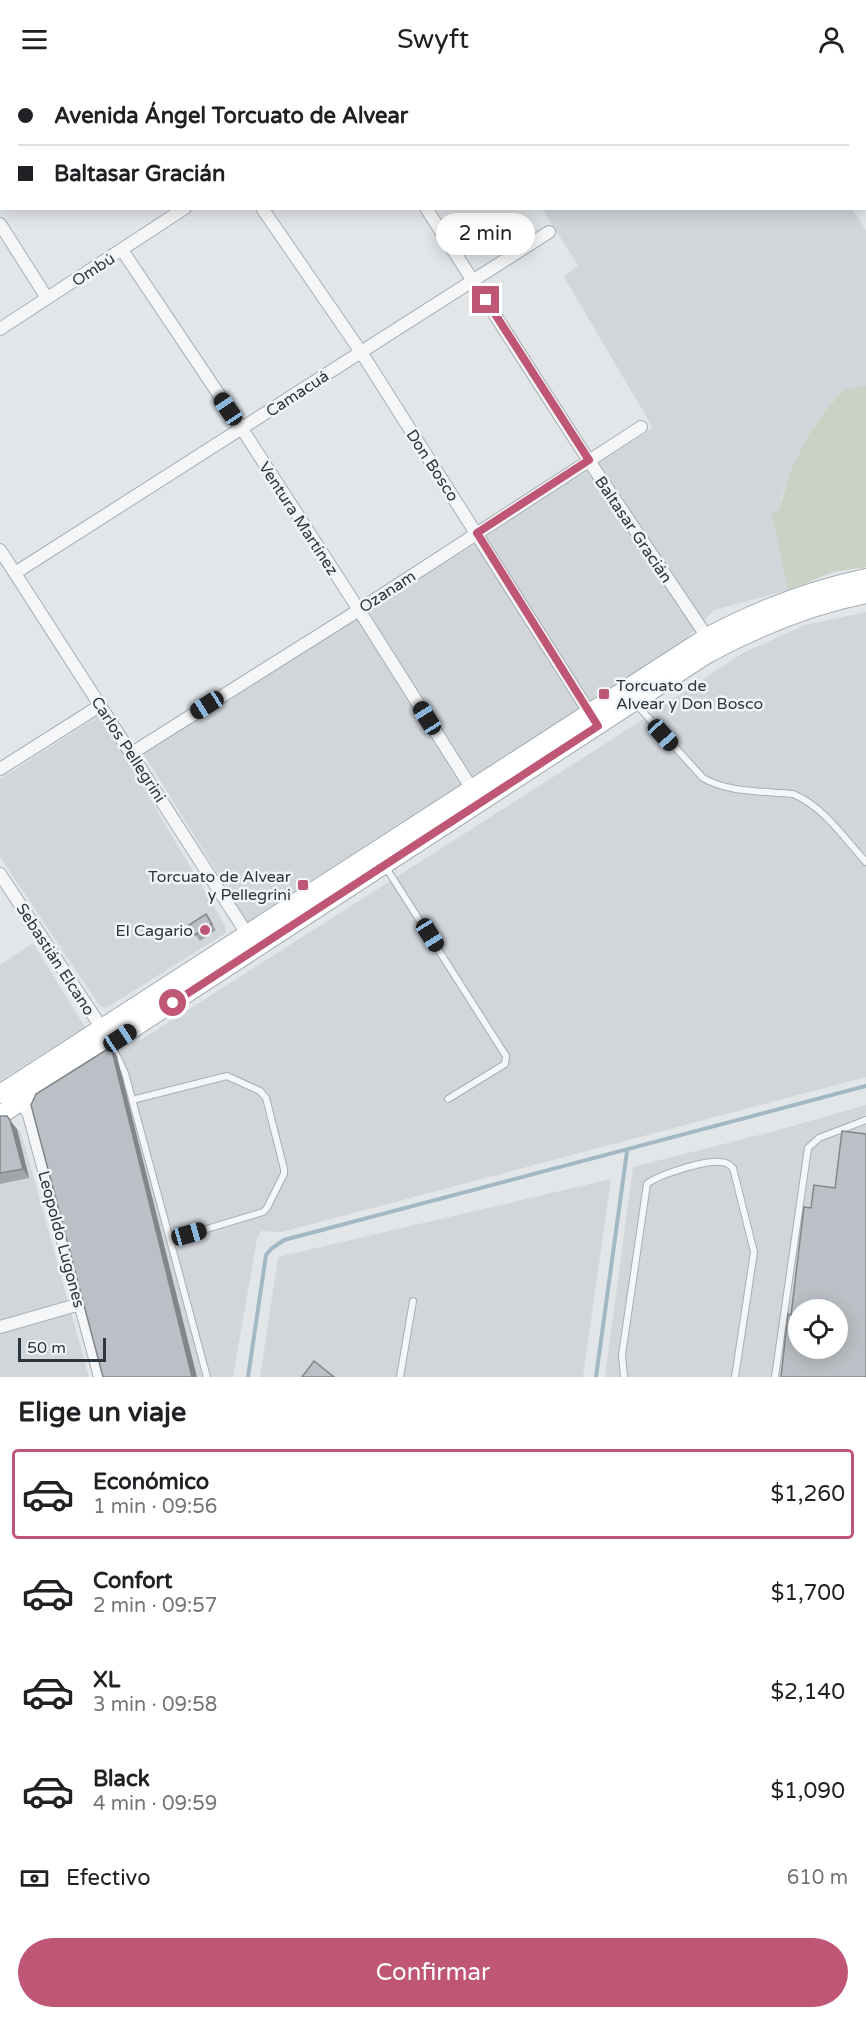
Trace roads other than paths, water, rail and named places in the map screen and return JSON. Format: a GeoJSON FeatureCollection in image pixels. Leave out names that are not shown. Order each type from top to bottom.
{"type":"FeatureCollection","features":[{"type":"Feature","properties":{"kind":"main road"},"geometry":{"type":"LineString","coordinates":[[252,941],[384,865],[594,720],[707,637],[791,598],[866,578]]}},
{"type":"Feature","properties":{"kind":"main road"},"geometry":{"type":"LineString","coordinates":[[0,1115],[107,1036],[252,941],[472,789],[594,720],[634,702],[707,654],[739,638],[806,610],[866,594]]}},
{"type":"Feature","properties":{"kind":"main road"},"geometry":{"type":"LineString","coordinates":[[0,1094],[107,1036]]}},
{"type":"Feature","properties":{"kind":"street","name":"Ombú"},"geometry":{"type":"LineString","coordinates":[[0,329],[182,210]]}},
{"type":"Feature","properties":{"kind":"street","name":"Don Bosco"},"geometry":{"type":"LineString","coordinates":[[263,210],[361,352],[594,720]]}},
{"type":"Feature","properties":{"kind":"street","name":"Baltasar Gracián"},"geometry":{"type":"LineString","coordinates":[[427,210],[707,637]]}},
{"type":"Feature","properties":{"kind":"street"},"geometry":{"type":"LineString","coordinates":[[0,224],[47,298]]}},
{"type":"Feature","properties":{"kind":"street","name":"Camacuá"},"geometry":{"type":"LineString","coordinates":[[15,573],[549,232]]}},
{"type":"Feature","properties":{"kind":"street","name":"Ventura Martínez"},"geometry":{"type":"LineString","coordinates":[[122,250],[242,429],[472,789]]}},
{"type":"Feature","properties":{"kind":"street","name":"Ozanam"},"geometry":{"type":"LineString","coordinates":[[132,753],[359,610],[641,427]]}},
{"type":"Feature","properties":{"kind":"street","name":"Carlos Pellegrini"},"geometry":{"type":"LineString","coordinates":[[2,558],[15,573],[252,941]]}},
{"type":"Feature","properties":{"kind":"street"},"geometry":{"type":"LineString","coordinates":[[0,769],[101,705]]}},
{"type":"Feature","properties":{"kind":"street","name":"Sebastián Elcano"},"geometry":{"type":"LineString","coordinates":[[0,874],[107,1036]]}},
{"type":"Feature","properties":{"kind":"street","name":"Leopoldo Lugones"},"geometry":{"type":"LineString","coordinates":[[21,1101],[29,1115],[100,1377]]}},
{"type":"Feature","properties":{"kind":"street"},"geometry":{"type":"LineString","coordinates":[[0,1327],[80,1305]]}},
{"type":"Feature","properties":{"kind":"lane"},"geometry":{"type":"LineString","coordinates":[[634,702],[704,778],[727,788],[793,794],[803,798],[814,806],[866,862]]}},
{"type":"Feature","properties":{"kind":"lane"},"geometry":{"type":"LineString","coordinates":[[384,865],[506,1056],[505,1064],[448,1099]]}},
{"type":"Feature","properties":{"kind":"lane"},"geometry":{"type":"LineString","coordinates":[[107,1036],[122,1066],[132,1100],[207,1377]]}},
{"type":"Feature","properties":{"kind":"lane"},"geometry":{"type":"LineString","coordinates":[[132,1100],[227,1076],[261,1091],[266,1098],[284,1169],[284,1174],[267,1208],[263,1212],[170,1240]]}},
{"type":"Feature","properties":{"kind":"lane"},"geometry":{"type":"LineString","coordinates":[[775,1377],[808,1148],[819,1138],[866,1120]]}},
{"type":"Feature","properties":{"kind":"lane"},"geometry":{"type":"LineString","coordinates":[[624,1377],[622,1354],[647,1184],[661,1176],[711,1162],[720,1162],[730,1164],[733,1168],[753,1252],[735,1377]]}},
{"type":"Feature","properties":{"kind":"lane"},"geometry":{"type":"LineString","coordinates":[[400,1377],[413,1301]]}},
{"type":"Feature","properties":{"kind":"waterway"},"geometry":{"type":"LineString","coordinates":[[248,1377],[266,1255],[284,1240],[866,1086]]}},
{"type":"Feature","properties":{"kind":"waterway"},"geometry":{"type":"LineString","coordinates":[[596,1377],[627,1151]]}},
{"type":"Feature","properties":{"kind":"place","name":"Torcuato de Alvear y Don Bosco"},"geometry":{"type":"Point","coordinates":[604,694]}},
{"type":"Feature","properties":{"kind":"place","name":"Torcuato de Alvear y Pellegrini"},"geometry":{"type":"Point","coordinates":[303,885]}},
{"type":"Feature","properties":{"kind":"place","name":"El Cagario"},"geometry":{"type":"Point","coordinates":[205,930]}}]}
